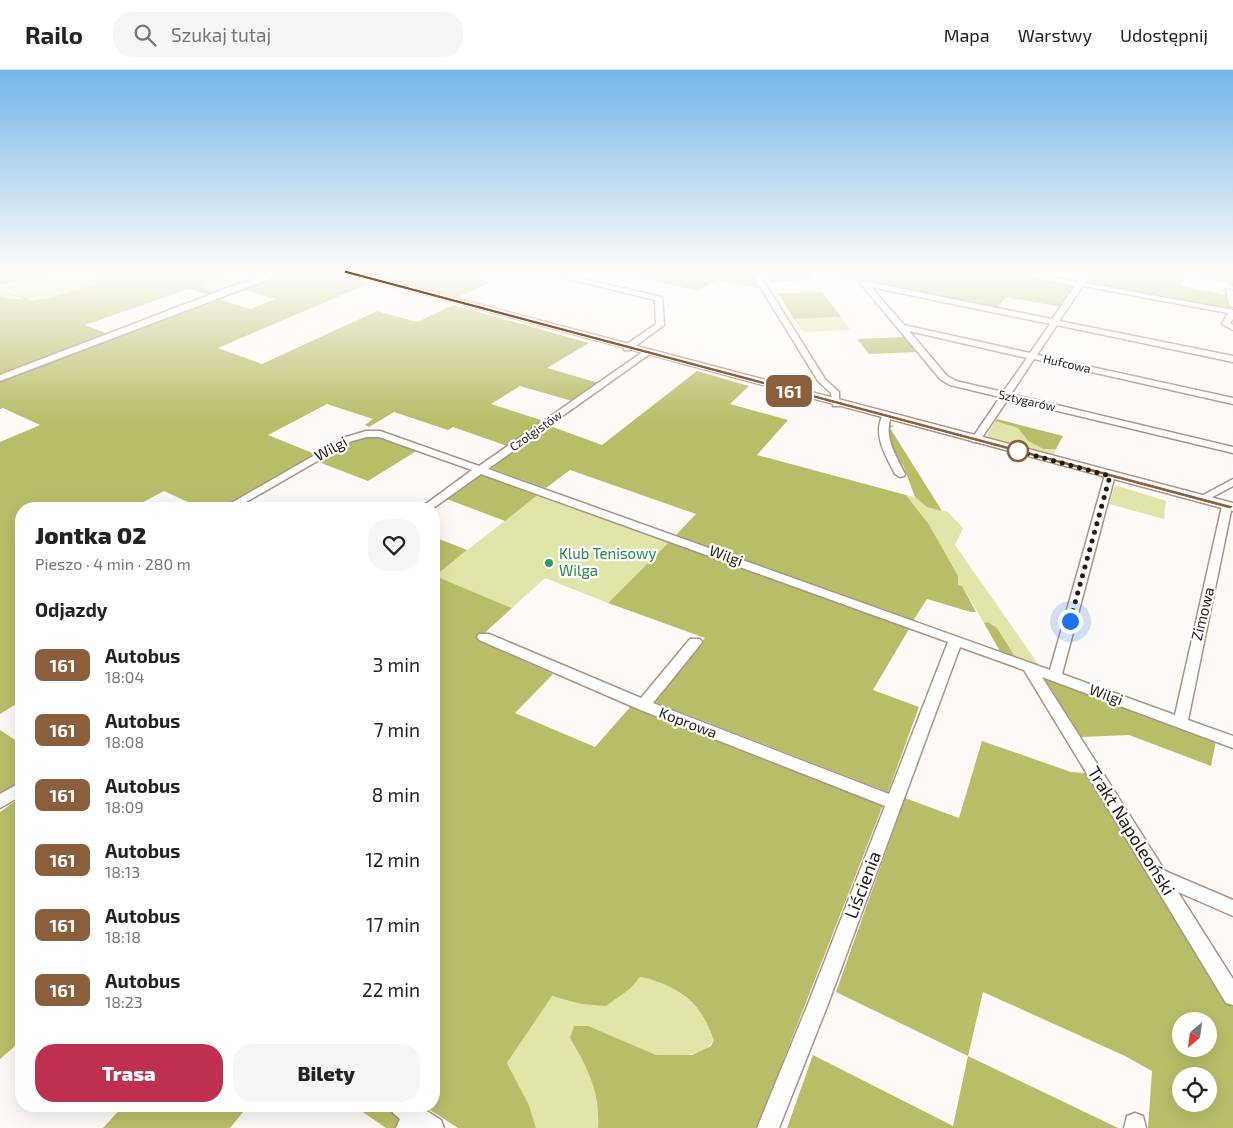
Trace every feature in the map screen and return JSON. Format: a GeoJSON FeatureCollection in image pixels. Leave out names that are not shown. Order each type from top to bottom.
{"type":"FeatureCollection","features":[{"type":"Feature","properties":{"kind":"street"},"geometry":{"type":"LineString","coordinates":[[0,378],[148,321]]}},
{"type":"Feature","properties":{"kind":"street"},"geometry":{"type":"LineString","coordinates":[[529,321],[1230,507]]}},
{"type":"Feature","properties":{"kind":"street"},"geometry":{"type":"LineString","coordinates":[[627,348],[660,325],[660,321]]}},
{"type":"Feature","properties":{"kind":"street"},"geometry":{"type":"LineString","coordinates":[[786,321],[822,380],[834,392],[836,404]]}},
{"type":"Feature","properties":{"kind":"street","name":"Sztygarów"},"geometry":{"type":"LineString","coordinates":[[897,321],[948,381],[1233,450]]}},
{"type":"Feature","properties":{"kind":"street","name":"Sztygarów"},"geometry":{"type":"LineString","coordinates":[[1048,321],[1056,323]]}},
{"type":"Feature","properties":{"kind":"street"},"geometry":{"type":"LineString","coordinates":[[976,440],[1056,323],[1233,359]]}},
{"type":"Feature","properties":{"kind":"street","name":"Hufcowa"},"geometry":{"type":"LineString","coordinates":[[902,327],[1233,401]]}},
{"type":"Feature","properties":{"kind":"street","name":"Czołgistów"},"geometry":{"type":"LineString","coordinates":[[434,502],[647,353]]}},
{"type":"Feature","properties":{"kind":"street"},"geometry":{"type":"LineString","coordinates":[[886,417],[883,433],[900,474]]}},
{"type":"Feature","properties":{"kind":"street","name":"Wilgi"},"geometry":{"type":"LineString","coordinates":[[238,502],[349,439],[366,434],[380,434],[808,586],[1233,742]]}},
{"type":"Feature","properties":{"kind":"street"},"geometry":{"type":"LineString","coordinates":[[1055,676],[1110,476]]}},
{"type":"Feature","properties":{"kind":"street"},"geometry":{"type":"LineString","coordinates":[[1201,499],[1233,482]]}},
{"type":"Feature","properties":{"kind":"street","name":"Zimowa"},"geometry":{"type":"LineString","coordinates":[[1180,723],[1230,507]]}},
{"type":"Feature","properties":{"kind":"street","name":"Koprowa"},"geometry":{"type":"LineString","coordinates":[[484,637],[643,705],[895,803]]}},
{"type":"Feature","properties":{"kind":"street","name":"Liścienia"},"geometry":{"type":"LineString","coordinates":[[768,1128],[895,803],[955,641]]}},
{"type":"Feature","properties":{"kind":"street"},"geometry":{"type":"LineString","coordinates":[[643,705],[694,642]]}},
{"type":"Feature","properties":{"kind":"street","name":"Trakt Napoleoński"},"geometry":{"type":"LineString","coordinates":[[1029,668],[1233,996]]}},
{"type":"Feature","properties":{"kind":"street"},"geometry":{"type":"LineString","coordinates":[[0,802],[15,792]]}},
{"type":"Feature","properties":{"kind":"street"},"geometry":{"type":"LineString","coordinates":[[1160,877],[1233,908]]}},
{"type":"Feature","properties":{"kind":"street"},"geometry":{"type":"LineString","coordinates":[[407,1117],[433,1128]]}},
{"type":"Feature","properties":{"kind":"green space"},"geometry":{"type":"Polygon","coordinates":[[[0,321],[95,321],[85,325],[108,334],[0,374],[0,321]]]}},
{"type":"Feature","properties":{"kind":"green space"},"geometry":{"type":"Polygon","coordinates":[[[159,321],[280,321],[218,348],[262,364],[354,321],[512,321],[589,343],[547,368],[599,383],[572,401],[520,386],[491,404],[544,421],[507,446],[453,427],[448,430],[394,412],[369,427],[365,425],[373,419],[327,404],[268,435],[315,454],[231,502],[188,502],[164,491],[143,502],[15,502],[15,705],[0,714],[0,442],[40,425],[3,408],[0,409],[0,382],[159,321]]]}},
{"type":"Feature","properties":{"kind":"green space"},"geometry":{"type":"Polygon","coordinates":[[[796,321],[844,321],[851,330],[803,332],[796,321]]]}},
{"type":"Feature","properties":{"kind":"green space"},"geometry":{"type":"Polygon","coordinates":[[[905,337],[918,352],[869,354],[857,339],[905,337]]]}},
{"type":"Feature","properties":{"kind":"green space"},"geometry":{"type":"Polygon","coordinates":[[[697,371],[749,386],[730,404],[788,420],[757,455],[906,495],[928,523],[958,576],[958,585],[962,586],[976,612],[927,599],[913,621],[676,535],[696,514],[570,470],[546,488],[490,468],[550,426],[602,445],[697,371]]]}},
{"type":"Feature","properties":{"kind":"green space"},"geometry":{"type":"Polygon","coordinates":[[[997,419],[1063,436],[1056,449],[1043,449],[1028,441],[1018,428],[995,421],[997,419]]]}},
{"type":"Feature","properties":{"kind":"green space"},"geometry":{"type":"Polygon","coordinates":[[[995,421],[1018,428],[1028,441],[1043,449],[1056,449],[1054,455],[986,437],[995,421]]]}},
{"type":"Feature","properties":{"kind":"green space"},"geometry":{"type":"Polygon","coordinates":[[[886,424],[894,426],[890,428],[942,511],[927,507],[915,497],[903,465],[895,457],[888,439],[886,424]]]}},
{"type":"Feature","properties":{"kind":"green space"},"geometry":{"type":"Polygon","coordinates":[[[357,437],[379,437],[418,450],[368,481],[316,461],[357,437]]]}},
{"type":"Feature","properties":{"kind":"green space"},"geometry":{"type":"Polygon","coordinates":[[[481,472],[539,494],[505,521],[444,498],[481,472]]]}},
{"type":"Feature","properties":{"kind":"green space"},"geometry":{"type":"Polygon","coordinates":[[[1115,485],[1166,501],[1164,519],[1109,504],[1115,485]]]}},
{"type":"Feature","properties":{"kind":"green space","name":"Klub Tenisowy Wilga"},"geometry":{"type":"Polygon","coordinates":[[[539,494],[670,541],[608,603],[545,578],[512,608],[440,578],[440,571],[539,494]]]}},
{"type":"Feature","properties":{"kind":"green space"},"geometry":{"type":"Polygon","coordinates":[[[906,495],[915,497],[927,507],[948,512],[963,528],[955,545],[1039,665],[1016,658],[997,628],[988,622],[984,623],[962,586],[958,585],[928,523],[906,495]]]}},
{"type":"Feature","properties":{"kind":"green space"},"geometry":{"type":"Polygon","coordinates":[[[440,539],[467,550],[440,572],[440,539]]]}},
{"type":"Feature","properties":{"kind":"green space"},"geometry":{"type":"Polygon","coordinates":[[[670,541],[909,629],[873,690],[919,707],[888,792],[652,701],[705,638],[608,603],[670,541]]]}},
{"type":"Feature","properties":{"kind":"green space"},"geometry":{"type":"Polygon","coordinates":[[[440,578],[512,608],[477,640],[553,674],[515,713],[595,747],[631,706],[883,805],[757,1128],[598,1128],[597,1103],[592,1081],[570,1038],[574,1026],[588,1026],[656,1055],[692,1055],[711,1046],[714,1040],[702,1015],[689,999],[657,981],[640,977],[631,988],[606,1006],[581,1004],[552,996],[507,1063],[529,1105],[536,1128],[458,1128],[433,1112],[440,1112],[440,578]]]}},
{"type":"Feature","properties":{"kind":"green space"},"geometry":{"type":"Polygon","coordinates":[[[988,622],[997,628],[1016,658],[1001,653],[984,623],[988,622]]]}},
{"type":"Feature","properties":{"kind":"green space"},"geometry":{"type":"Polygon","coordinates":[[[1045,679],[1216,741],[1211,766],[1129,735],[1081,737],[1045,679]]]}},
{"type":"Feature","properties":{"kind":"green space"},"geometry":{"type":"Polygon","coordinates":[[[0,730],[15,740],[15,787],[0,798],[0,730]]]}},
{"type":"Feature","properties":{"kind":"green space"},"geometry":{"type":"Polygon","coordinates":[[[982,741],[1071,772],[1086,773],[1153,874],[1233,1007],[1233,1128],[1148,1128],[1152,1071],[1125,1056],[983,992],[968,1056],[836,992],[905,798],[959,818],[982,741]]]}},
{"type":"Feature","properties":{"kind":"green space"},"geometry":{"type":"Polygon","coordinates":[[[15,801],[15,1046],[0,1059],[0,812],[15,801]]]}},
{"type":"Feature","properties":{"kind":"green space"},"geometry":{"type":"Polygon","coordinates":[[[640,977],[665,985],[688,999],[702,1015],[714,1040],[709,1046],[696,1053],[680,1056],[657,1055],[631,1047],[588,1027],[581,1055],[589,1072],[594,1090],[598,1128],[536,1128],[529,1105],[507,1063],[552,995],[581,1004],[631,988],[640,977]]]}},
{"type":"Feature","properties":{"kind":"green space"},"geometry":{"type":"Polygon","coordinates":[[[813,1055],[953,1126],[968,1056],[1118,1128],[787,1128],[813,1055]]]}},
{"type":"Feature","properties":{"kind":"green space"},"geometry":{"type":"Polygon","coordinates":[[[118,1112],[243,1112],[230,1128],[103,1128],[118,1112]]]}},
{"type":"Feature","properties":{"kind":"green space"},"geometry":{"type":"Polygon","coordinates":[[[363,1112],[392,1112],[404,1120],[397,1128],[386,1128],[363,1112]]]}},
{"type":"Feature","properties":{"kind":"bus line","name":"161"},"geometry":{"type":"LineString","coordinates":[[528,321],[817,399],[1233,507]]}},
{"type":"Feature","properties":{"kind":"place","name":"Klub Tenisowy Wilga"},"geometry":{"type":"Point","coordinates":[549,563]}},
{"type":"Feature","properties":{"kind":"route"},"geometry":{"type":"LineString","coordinates":[[1018,451],[1014,450],[1110,476],[1070,621]]}}]}
